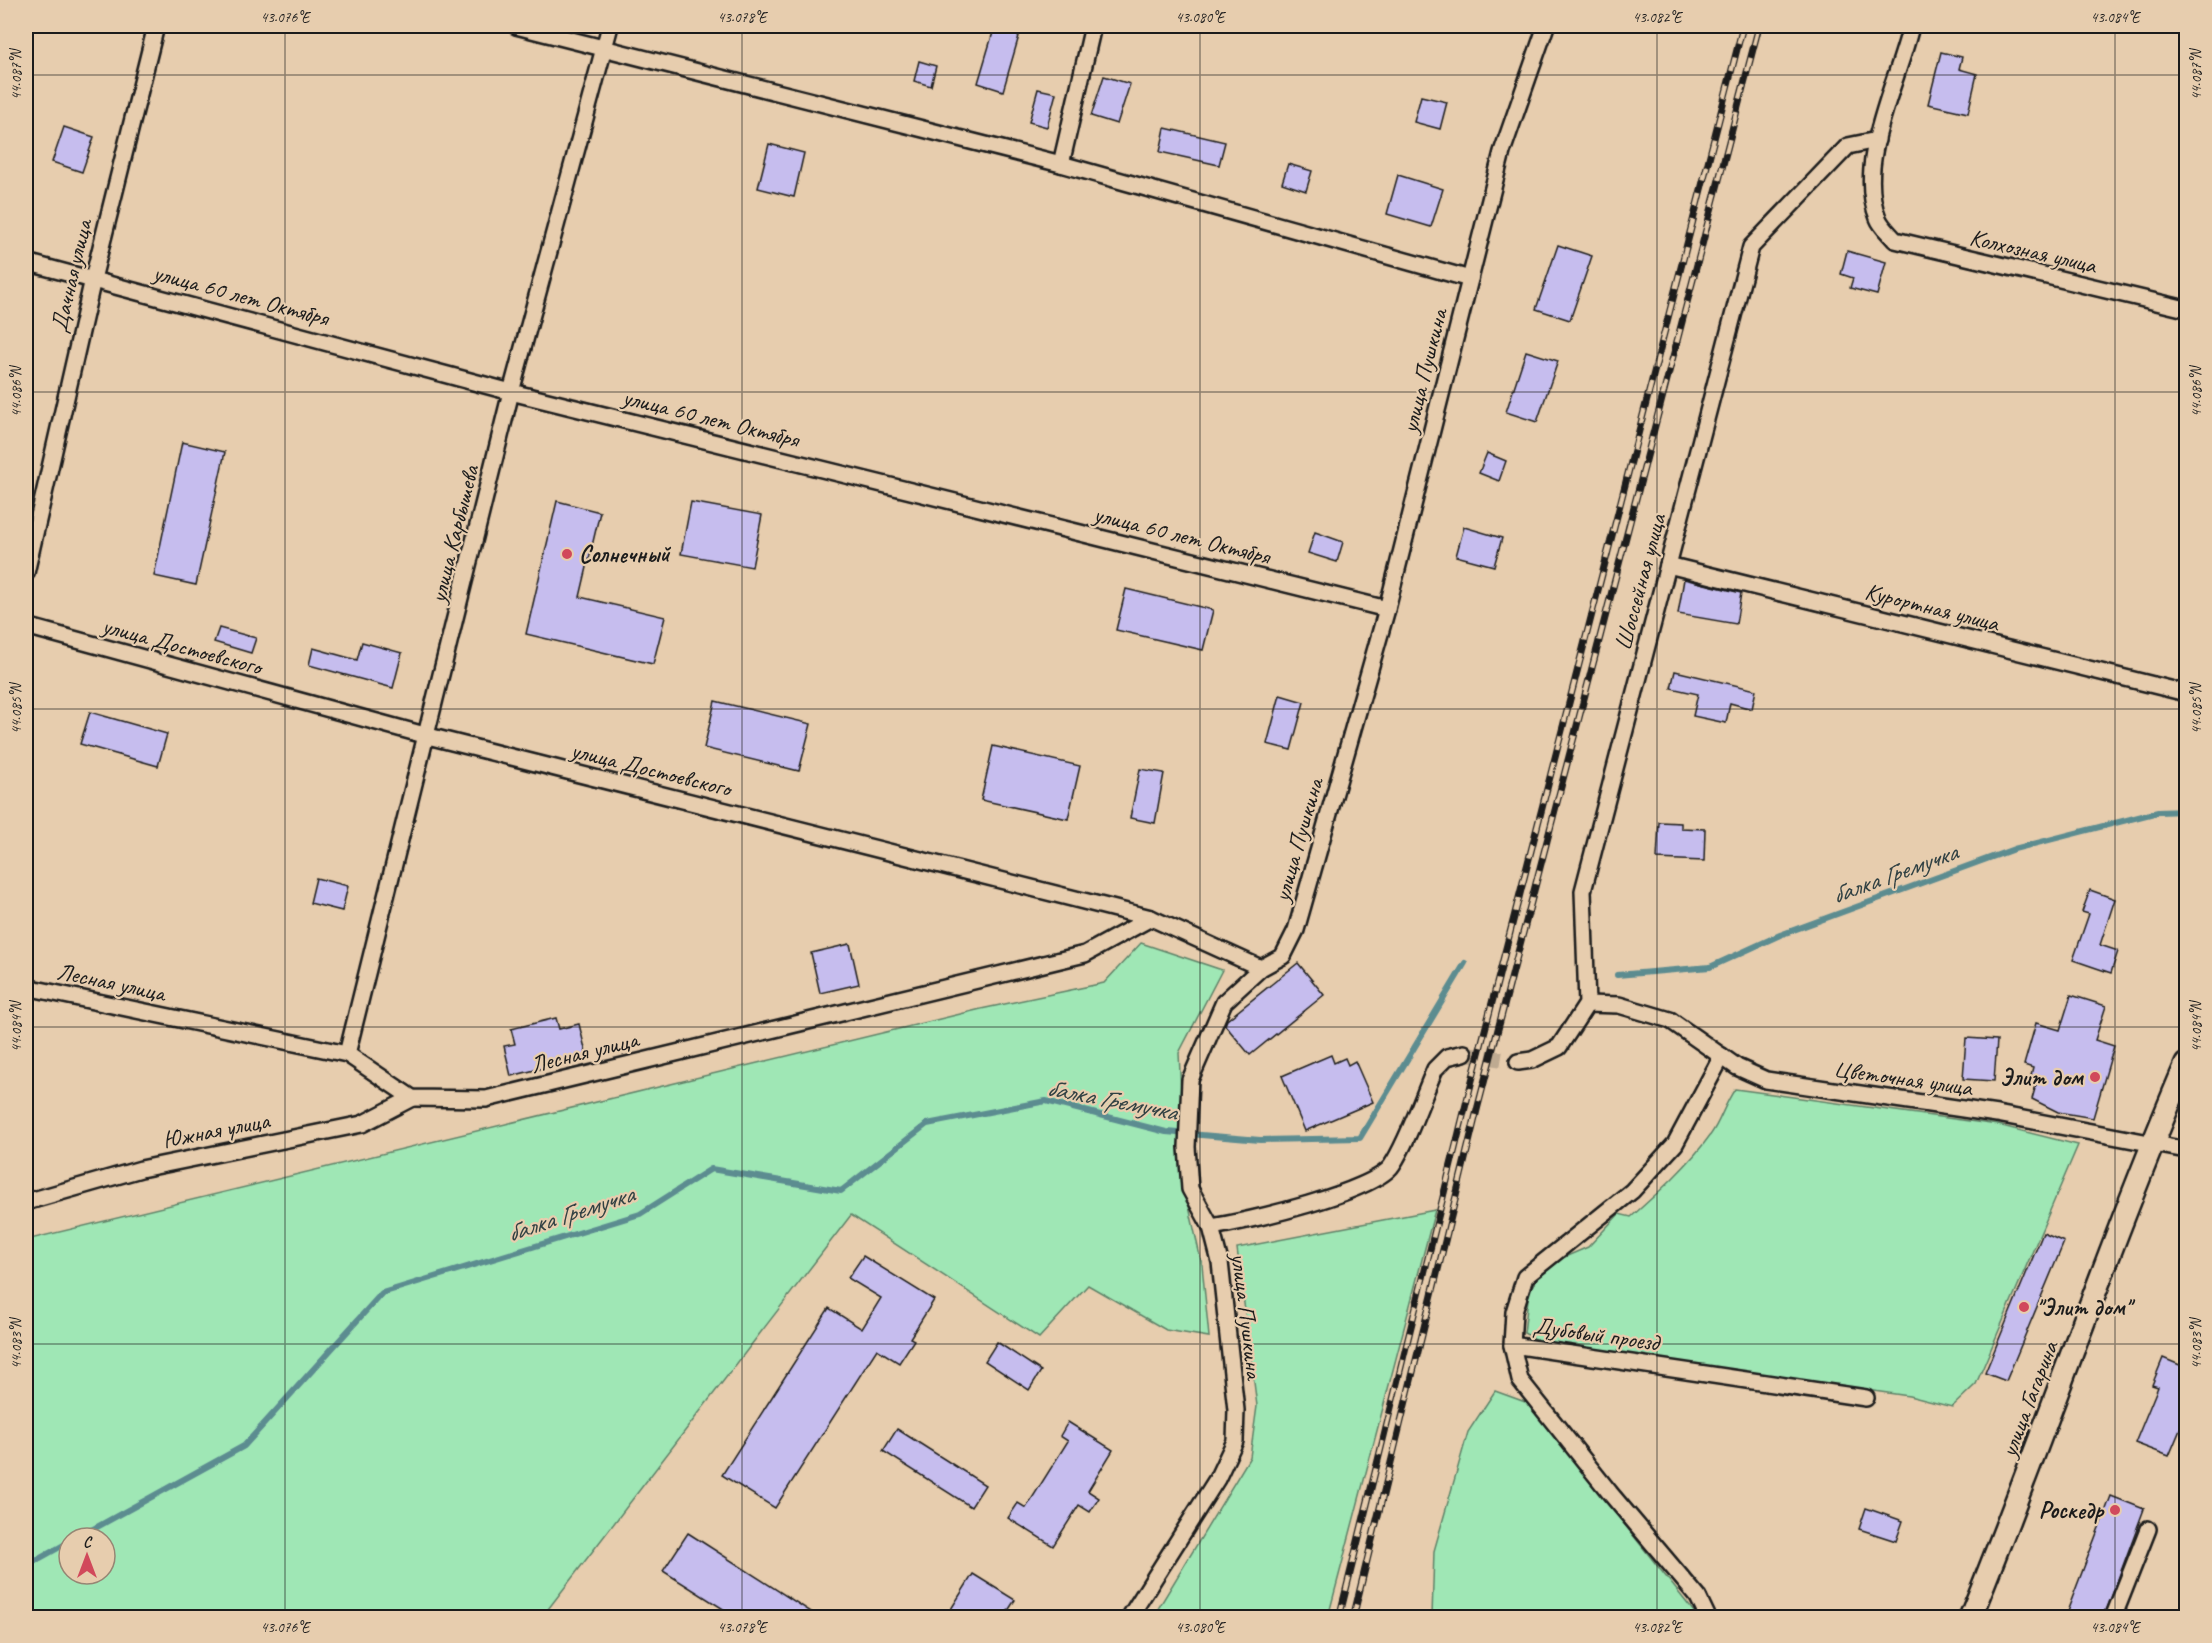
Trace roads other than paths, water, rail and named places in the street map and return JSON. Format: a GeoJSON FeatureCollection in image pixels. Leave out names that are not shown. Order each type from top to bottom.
{"type":"FeatureCollection","features":[{"type":"Feature","properties":{"kind":"main road","name":"улица Гагарина"},"geometry":{"type":"LineString","coordinates":[[1970,1617],[2026,1479],[2152,1142],[2187,1064]]}},
{"type":"Feature","properties":{"kind":"street","name":"Дачная улица"},"geometry":{"type":"LineString","coordinates":[[26,573],[93,279],[156,26]]}},
{"type":"Feature","properties":{"kind":"street"},"geometry":{"type":"LineString","coordinates":[[516,26],[1061,164],[1470,279]]}},
{"type":"Feature","properties":{"kind":"street","name":"улица Карбышева"},"geometry":{"type":"LineString","coordinates":[[347,1054],[512,392],[610,26]]}},
{"type":"Feature","properties":{"kind":"street"},"geometry":{"type":"LineString","coordinates":[[1061,164],[1093,26]]}},
{"type":"Feature","properties":{"kind":"street","name":"улица Пушкина"},"geometry":{"type":"LineString","coordinates":[[1129,1617],[1217,1479],[1235,1441],[1236,1410],[1220,1262],[1211,1227],[1190,1189],[1187,1147],[1190,1080],[1224,1002],[1262,968],[1282,956],[1296,930],[1387,609],[1502,152],[1546,26]]}},
{"type":"Feature","properties":{"kind":"street"},"geometry":{"type":"LineString","coordinates":[[1877,140],[1911,26]]}},
{"type":"Feature","properties":{"kind":"street","name":"Колхозная улица"},"geometry":{"type":"LineString","coordinates":[[1877,140],[1870,175],[1871,197],[1878,220],[1894,240],[2187,309]]}},
{"type":"Feature","properties":{"kind":"street","name":"Шоссейная улица"},"geometry":{"type":"LineString","coordinates":[[1587,1004],[1583,891],[1751,247],[1848,146],[1877,140]]}},
{"type":"Feature","properties":{"kind":"street","name":"улица 60 лет Октября"},"geometry":{"type":"LineString","coordinates":[[26,262],[512,392],[1387,609]]}},
{"type":"Feature","properties":{"kind":"street","name":"Курортная улица"},"geometry":{"type":"LineString","coordinates":[[1668,565],[2187,693]]}},
{"type":"Feature","properties":{"kind":"street","name":"улица Достоевского"},"geometry":{"type":"LineString","coordinates":[[26,626],[428,736],[1151,918],[1262,968]]}},
{"type":"Feature","properties":{"kind":"street","name":"Лесная улица"},"geometry":{"type":"LineString","coordinates":[[26,987],[347,1054],[412,1098],[486,1098],[1085,954],[1151,918]]}},
{"type":"Feature","properties":{"kind":"street"},"geometry":{"type":"LineString","coordinates":[[1518,1062],[1546,1055],[1559,1047],[1587,1004]]}},
{"type":"Feature","properties":{"kind":"street","name":"Цветочная улица"},"geometry":{"type":"LineString","coordinates":[[1587,1004],[1619,1005],[1670,1020],[1722,1056],[1766,1080],[1997,1114],[2187,1150]]}},
{"type":"Feature","properties":{"kind":"street"},"geometry":{"type":"LineString","coordinates":[[1211,1227],[1292,1208],[1363,1185],[1377,1178],[1391,1167],[1435,1069],[1447,1057],[1464,1053]]}},
{"type":"Feature","properties":{"kind":"street"},"geometry":{"type":"LineString","coordinates":[[1512,1345],[1514,1312],[1525,1277],[1632,1191],[1675,1144],[1722,1056]]}},
{"type":"Feature","properties":{"kind":"street","name":"Южная улица"},"geometry":{"type":"LineString","coordinates":[[26,1202],[141,1169],[362,1124],[412,1098]]}},
{"type":"Feature","properties":{"kind":"street","name":"Дубовый проезд"},"geometry":{"type":"LineString","coordinates":[[1708,1617],[1698,1597],[1520,1380],[1512,1345],[1866,1398]]}},
{"type":"Feature","properties":{"kind":"street"},"geometry":{"type":"LineString","coordinates":[[2113,1617],[2148,1529]]}},
{"type":"Feature","properties":{"kind":"waterway","name":"балка Гремучка"},"geometry":{"type":"LineString","coordinates":[[1617,975],[1710,967],[1780,935],[2014,849],[2158,812],[2186,811]]}},
{"type":"Feature","properties":{"kind":"waterway","name":"балка Гремучка"},"geometry":{"type":"LineString","coordinates":[[99,1526],[244,1446],[382,1293],[640,1214],[711,1169],[841,1191],[927,1124],[1046,1101],[1166,1132],[1260,1140],[1360,1138],[1465,963]]}},
{"type":"Feature","properties":{"kind":"waterway","name":"балка Гремучка"},"geometry":{"type":"LineString","coordinates":[[26,1566],[57,1549]]}},
{"type":"Feature","properties":{"kind":"tunnel"},"geometry":{"type":"LineString","coordinates":[[1464,1053],[1518,1062]]}},
{"type":"Feature","properties":{"kind":"railway"},"geometry":{"type":"LineString","coordinates":[[1339,1618],[1467,1100],[1743,26]]}},
{"type":"Feature","properties":{"kind":"railway"},"geometry":{"type":"LineString","coordinates":[[1353,1618],[1478,1106],[1759,26]]}},
{"type":"Feature","properties":{"kind":"place","name":"Солнечный"},"geometry":{"type":"Point","coordinates":[567,554]}},
{"type":"Feature","properties":{"kind":"place","name":"Элит дом"},"geometry":{"type":"Point","coordinates":[2095,1077]}},
{"type":"Feature","properties":{"kind":"place","name":"\"Элит дом\""},"geometry":{"type":"Point","coordinates":[2024,1307]}},
{"type":"Feature","properties":{"kind":"place","name":"Роскедр"},"geometry":{"type":"Point","coordinates":[2115,1510]}}]}
